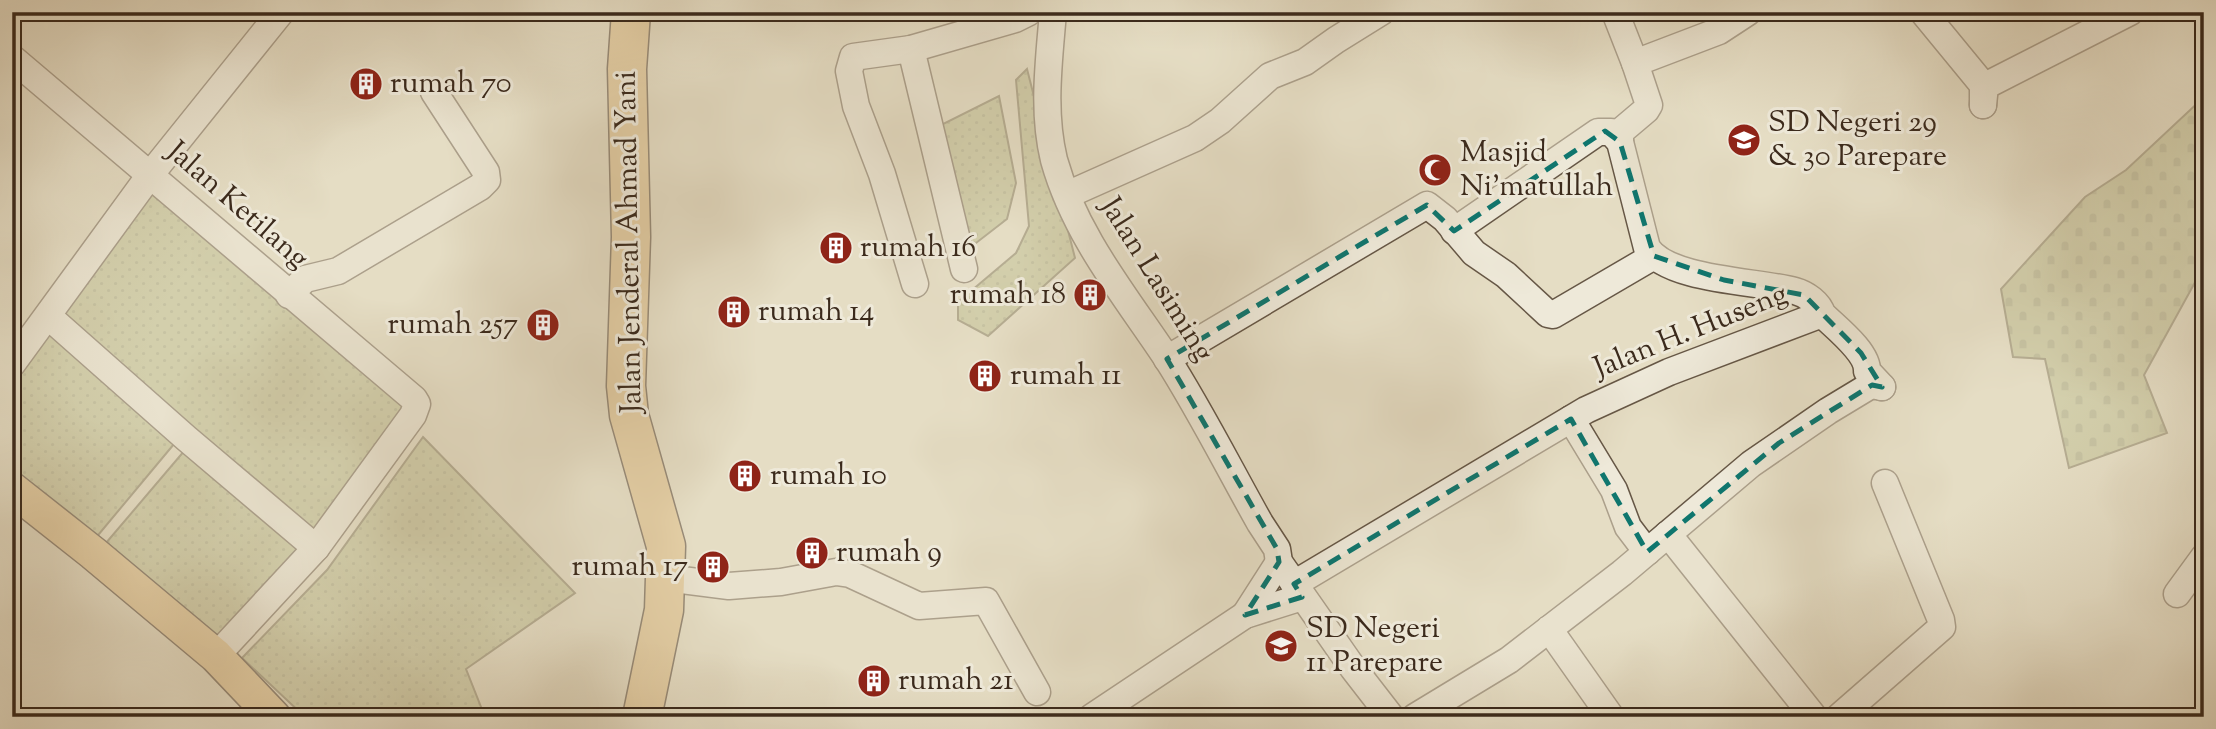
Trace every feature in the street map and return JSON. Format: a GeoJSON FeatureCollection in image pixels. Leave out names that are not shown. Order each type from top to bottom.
{"type":"FeatureCollection","features":[{"type":"Feature","properties":{"kind":"highway","name":"Jalan Jenderal Ahmad Yani"},"geometry":{"type":"LineString","coordinates":[[631,12],[627,69],[631,204],[626,386],[629,415],[666,545],[664,610],[642,717]]}},
{"type":"Feature","properties":{"kind":"main road"},"geometry":{"type":"LineString","coordinates":[[12,489],[216,656],[274,717]]}},
{"type":"Feature","properties":{"kind":"street"},"geometry":{"type":"LineString","coordinates":[[12,364],[149,175],[281,12]]}},
{"type":"Feature","properties":{"kind":"street"},"geometry":{"type":"LineString","coordinates":[[915,284],[882,174],[856,106],[849,72],[853,57],[911,49],[1015,19],[1029,12]]}},
{"type":"Feature","properties":{"kind":"street","name":"Jalan Lasiming"},"geometry":{"type":"LineString","coordinates":[[1053,12],[1046,99],[1054,159],[1067,195],[1098,260],[1167,359],[1277,549],[1292,581],[1391,717]]}},
{"type":"Feature","properties":{"kind":"street"},"geometry":{"type":"LineString","coordinates":[[1067,195],[1195,138],[1220,121],[1270,76],[1305,62],[1381,12]]}},
{"type":"Feature","properties":{"kind":"street"},"geometry":{"type":"LineString","coordinates":[[1167,359],[1427,205],[1445,219],[1475,253],[1506,275],[1548,314],[1553,315],[1654,256],[1647,248],[1620,142],[1623,127],[1649,105],[1615,12]]}},
{"type":"Feature","properties":{"kind":"street"},"geometry":{"type":"LineString","coordinates":[[1635,63],[1719,31],[1748,12]]}},
{"type":"Feature","properties":{"kind":"street"},"geometry":{"type":"LineString","coordinates":[[1923,12],[1983,86],[1983,105],[1985,86],[2130,12]]}},
{"type":"Feature","properties":{"kind":"street"},"geometry":{"type":"LineString","coordinates":[[911,49],[964,269]]}},
{"type":"Feature","properties":{"kind":"street","name":"Jalan Ketilang"},"geometry":{"type":"LineString","coordinates":[[12,58],[418,404],[413,415],[316,548]]}},
{"type":"Feature","properties":{"kind":"street"},"geometry":{"type":"LineString","coordinates":[[289,295],[305,279],[338,271],[480,187],[487,180],[486,172],[434,92]]}},
{"type":"Feature","properties":{"kind":"street"},"geometry":{"type":"LineString","coordinates":[[1454,232],[1598,132],[1611,132],[1620,142]]}},
{"type":"Feature","properties":{"kind":"street","name":"Jalan H. Huseng"},"geometry":{"type":"LineString","coordinates":[[1292,581],[1398,523],[1571,419],[1669,372],[1822,314],[1815,302],[1796,291],[1724,280],[1684,269],[1654,256]]}},
{"type":"Feature","properties":{"kind":"street"},"geometry":{"type":"LineString","coordinates":[[1415,717],[1509,660],[1647,552],[1751,464],[1789,437],[1871,385],[1882,387],[1867,371],[1868,365],[1861,353],[1822,314]]}},
{"type":"Feature","properties":{"kind":"street"},"geometry":{"type":"LineString","coordinates":[[48,316],[316,548],[216,656]]}},
{"type":"Feature","properties":{"kind":"street"},"geometry":{"type":"LineString","coordinates":[[1571,419],[1614,490],[1628,527],[1647,552]]}},
{"type":"Feature","properties":{"kind":"street"},"geometry":{"type":"LineString","coordinates":[[1839,717],[1942,627],[1885,483]]}},
{"type":"Feature","properties":{"kind":"street"},"geometry":{"type":"LineString","coordinates":[[1668,534],[1814,717]]}},
{"type":"Feature","properties":{"kind":"street"},"geometry":{"type":"LineString","coordinates":[[2177,594],[2204,557]]}},
{"type":"Feature","properties":{"kind":"street"},"geometry":{"type":"LineString","coordinates":[[666,578],[729,586],[780,582],[836,572],[850,574],[919,606],[986,601],[1037,692]]}},
{"type":"Feature","properties":{"kind":"street"},"geometry":{"type":"LineString","coordinates":[[1092,717],[1292,581]]}},
{"type":"Feature","properties":{"kind":"street"},"geometry":{"type":"LineString","coordinates":[[1245,615],[1292,581]]}},
{"type":"Feature","properties":{"kind":"street"},"geometry":{"type":"LineString","coordinates":[[1549,629],[1611,717]]}},
{"type":"Feature","properties":{"kind":"highlighted area"},"geometry":{"type":"Polygon","coordinates":[[[1605,131],[1620,142],[1654,256],[1724,280],[1804,295],[1861,353],[1882,387],[1872,385],[1779,443],[1647,552],[1571,419],[1294,584],[1302,597],[1245,615],[1279,562],[1277,549],[1167,359],[1427,205],[1454,231],[1605,131]]]}},
{"type":"Feature","properties":{"kind":"green space"},"geometry":{"type":"Polygon","coordinates":[[[1027,69],[1075,258],[988,336],[958,320],[958,302],[1016,253],[1029,226],[1016,80],[1027,69]]]}},
{"type":"Feature","properties":{"kind":"green space"},"geometry":{"type":"Polygon","coordinates":[[[999,96],[1016,183],[1007,219],[976,243],[964,240],[937,127],[999,96]]]}},
{"type":"Feature","properties":{"kind":"green space"},"geometry":{"type":"Polygon","coordinates":[[[2204,97],[2204,266],[2144,375],[2167,433],[2069,468],[2045,359],[2013,357],[2001,289],[2085,197],[2126,170],[2204,97]]]}},
{"type":"Feature","properties":{"kind":"green space"},"geometry":{"type":"Polygon","coordinates":[[[149,190],[414,404],[311,543],[58,315],[149,190]]]}},
{"type":"Feature","properties":{"kind":"green space"},"geometry":{"type":"Polygon","coordinates":[[[47,324],[179,438],[94,540],[12,471],[12,369],[47,324]]]}},
{"type":"Feature","properties":{"kind":"green space"},"geometry":{"type":"Polygon","coordinates":[[[423,437],[575,593],[466,669],[485,717],[305,717],[242,658],[327,570],[423,437]]]}},
{"type":"Feature","properties":{"kind":"green space"},"geometry":{"type":"Polygon","coordinates":[[[185,450],[305,556],[221,643],[106,543],[185,450]]]}},
{"type":"Feature","properties":{"kind":"place","name":"rumah 70"},"geometry":{"type":"Point","coordinates":[366,84]}},
{"type":"Feature","properties":{"kind":"place","name":"SD Negeri 29 & 30 Parepare"},"geometry":{"type":"Point","coordinates":[1744,140]}},
{"type":"Feature","properties":{"kind":"place","name":"Masjid Ni'matullah"},"geometry":{"type":"Point","coordinates":[1435,170]}},
{"type":"Feature","properties":{"kind":"place","name":"rumah 16"},"geometry":{"type":"Point","coordinates":[836,248]}},
{"type":"Feature","properties":{"kind":"place","name":"rumah 18"},"geometry":{"type":"Point","coordinates":[1090,295]}},
{"type":"Feature","properties":{"kind":"place","name":"rumah 14"},"geometry":{"type":"Point","coordinates":[734,312]}},
{"type":"Feature","properties":{"kind":"place","name":"rumah 257"},"geometry":{"type":"Point","coordinates":[543,325]}},
{"type":"Feature","properties":{"kind":"place","name":"rumah 11"},"geometry":{"type":"Point","coordinates":[985,376]}},
{"type":"Feature","properties":{"kind":"place","name":"rumah 10"},"geometry":{"type":"Point","coordinates":[745,476]}},
{"type":"Feature","properties":{"kind":"place","name":"rumah 9"},"geometry":{"type":"Point","coordinates":[812,553]}},
{"type":"Feature","properties":{"kind":"place","name":"rumah 17"},"geometry":{"type":"Point","coordinates":[713,567]}},
{"type":"Feature","properties":{"kind":"place","name":"SD Negeri 11 Parepare"},"geometry":{"type":"Point","coordinates":[1281,646]}},
{"type":"Feature","properties":{"kind":"place","name":"rumah 21"},"geometry":{"type":"Point","coordinates":[874,681]}}]}
